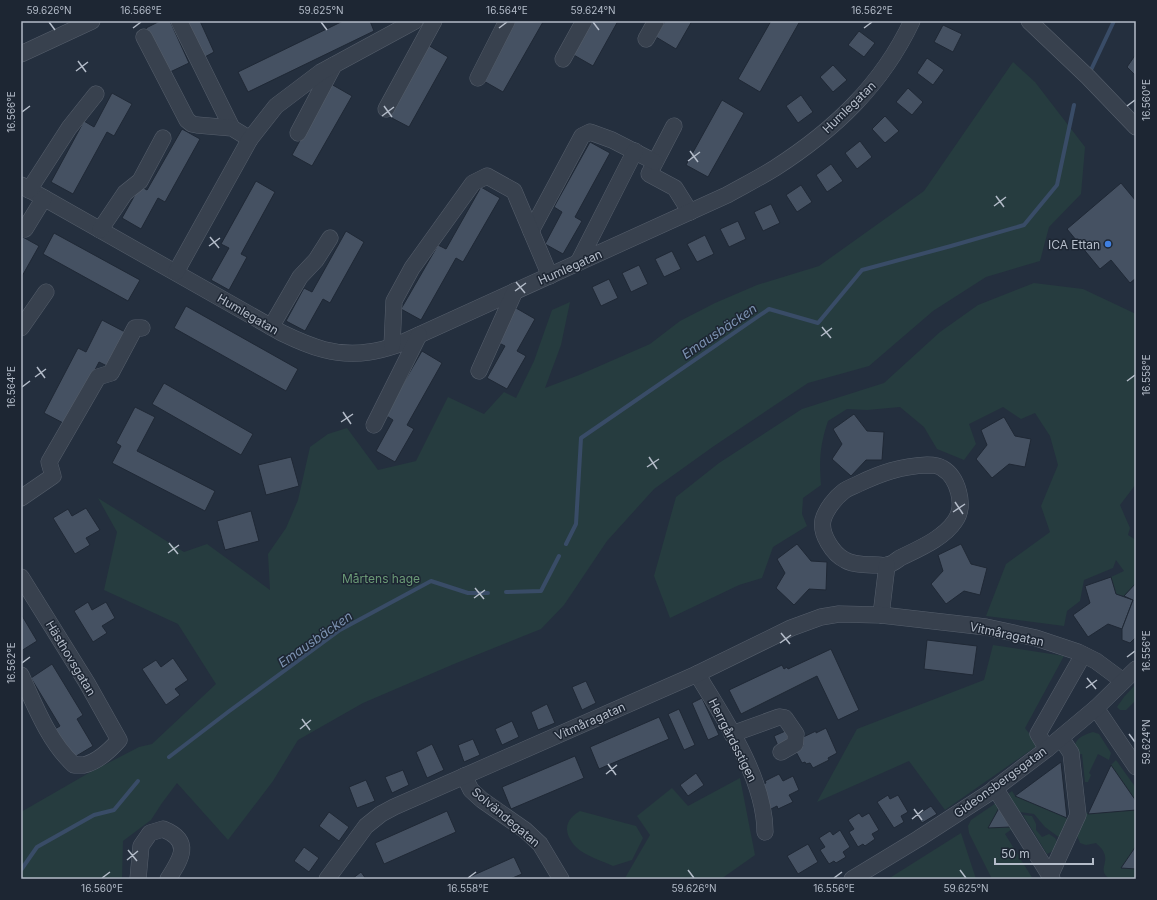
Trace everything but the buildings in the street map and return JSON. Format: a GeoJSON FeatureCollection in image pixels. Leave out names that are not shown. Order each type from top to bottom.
{"type":"FeatureCollection","features":[{"type":"Feature","properties":{"kind":"street"},"geometry":{"type":"LineString","coordinates":[[21,54],[92,21]]}},
{"type":"Feature","properties":{"kind":"street"},"geometry":{"type":"LineString","coordinates":[[179,21],[232,128]]}},
{"type":"Feature","properties":{"kind":"street"},"geometry":{"type":"LineString","coordinates":[[381,39],[391,21]]}},
{"type":"Feature","properties":{"kind":"street"},"geometry":{"type":"LineString","coordinates":[[176,272],[250,139],[276,106],[321,72],[414,21]]}},
{"type":"Feature","properties":{"kind":"street"},"geometry":{"type":"LineString","coordinates":[[386,109],[434,21]]}},
{"type":"Feature","properties":{"kind":"street"},"geometry":{"type":"LineString","coordinates":[[478,78],[507,21]]}},
{"type":"Feature","properties":{"kind":"street"},"geometry":{"type":"LineString","coordinates":[[563,59],[584,21]]}},
{"type":"Feature","properties":{"kind":"street"},"geometry":{"type":"LineString","coordinates":[[646,39],[656,21]]}},
{"type":"Feature","properties":{"kind":"street","name":"Humlegatan"},"geometry":{"type":"LineString","coordinates":[[25,188],[271,327],[304,344],[335,353],[370,352],[392,346],[420,335],[550,276],[727,195],[774,168],[812,143],[863,96],[877,79],[901,43],[912,21]]}},
{"type":"Feature","properties":{"kind":"street"},"geometry":{"type":"LineString","coordinates":[[1029,21],[1088,77],[1136,126]]}},
{"type":"Feature","properties":{"kind":"street"},"geometry":{"type":"LineString","coordinates":[[144,37],[187,120],[192,124],[197,125],[232,128],[250,139]]}},
{"type":"Feature","properties":{"kind":"street"},"geometry":{"type":"LineString","coordinates":[[298,133],[334,65]]}},
{"type":"Feature","properties":{"kind":"street"},"geometry":{"type":"LineString","coordinates":[[25,188],[96,94]]}},
{"type":"Feature","properties":{"kind":"street"},"geometry":{"type":"LineString","coordinates":[[674,126],[649,174],[675,188],[690,212]]}},
{"type":"Feature","properties":{"kind":"street"},"geometry":{"type":"LineString","coordinates":[[531,231],[582,136],[590,132],[612,140],[655,162]]}},
{"type":"Feature","properties":{"kind":"street"},"geometry":{"type":"LineString","coordinates":[[100,230],[125,193],[140,180],[163,138]]}},
{"type":"Feature","properties":{"kind":"street"},"geometry":{"type":"LineString","coordinates":[[578,263],[635,151]]}},
{"type":"Feature","properties":{"kind":"street"},"geometry":{"type":"LineString","coordinates":[[392,346],[394,301],[412,268],[473,183],[487,176],[514,191],[550,276]]}},
{"type":"Feature","properties":{"kind":"street"},"geometry":{"type":"LineString","coordinates":[[21,227],[25,229],[44,198]]}},
{"type":"Feature","properties":{"kind":"street"},"geometry":{"type":"LineString","coordinates":[[271,327],[300,277],[316,260],[330,238]]}},
{"type":"Feature","properties":{"kind":"street"},"geometry":{"type":"LineString","coordinates":[[479,371],[515,291]]}},
{"type":"Feature","properties":{"kind":"street"},"geometry":{"type":"LineString","coordinates":[[21,328],[46,292]]}},
{"type":"Feature","properties":{"kind":"street"},"geometry":{"type":"LineString","coordinates":[[21,498],[53,476],[49,462],[98,377],[111,374],[135,328],[142,328]]}},
{"type":"Feature","properties":{"kind":"street"},"geometry":{"type":"LineString","coordinates":[[374,425],[420,335]]}},
{"type":"Feature","properties":{"kind":"street"},"geometry":{"type":"LineString","coordinates":[[927,465],[941,467],[949,473],[956,483],[960,498],[959,513],[955,521],[946,531],[932,541],[887,566],[863,565],[845,560],[836,553],[828,543],[824,532],[823,520],[830,505],[844,490],[874,476],[908,466],[927,465]]}},
{"type":"Feature","properties":{"kind":"street"},"geometry":{"type":"LineString","coordinates":[[881,615],[887,566]]}},
{"type":"Feature","properties":{"kind":"street","name":"Hästhovsgatan"},"geometry":{"type":"LineString","coordinates":[[21,576],[87,683],[119,740],[110,750],[85,765],[74,765],[65,756],[52,736],[21,676]]}},
{"type":"Feature","properties":{"kind":"street","name":"Vitmåragatan"},"geometry":{"type":"LineString","coordinates":[[328,879],[366,826],[381,814],[394,807],[697,674],[791,628],[821,617],[839,614],[881,615],[986,627],[1036,638],[1083,655],[1096,661],[1123,681]]}},
{"type":"Feature","properties":{"kind":"street"},"geometry":{"type":"LineString","coordinates":[[1047,749],[1038,734],[1083,655]]}},
{"type":"Feature","properties":{"kind":"street","name":"Gideonsbergsgatan"},"geometry":{"type":"LineString","coordinates":[[852,879],[918,839],[995,788],[1061,738],[1096,708],[1136,669]]}},
{"type":"Feature","properties":{"kind":"street","name":"Herrgårdsstigen"},"geometry":{"type":"LineString","coordinates":[[697,674],[732,734],[756,781],[763,809],[765,832]]}},
{"type":"Feature","properties":{"kind":"street"},"geometry":{"type":"LineString","coordinates":[[1096,708],[1136,768]]}},
{"type":"Feature","properties":{"kind":"street"},"geometry":{"type":"LineString","coordinates":[[732,734],[772,719],[779,717],[785,718],[796,734],[795,744],[782,752]]}},
{"type":"Feature","properties":{"kind":"street"},"geometry":{"type":"LineString","coordinates":[[1051,877],[1078,815],[1071,752],[1061,738]]}},
{"type":"Feature","properties":{"kind":"street","name":"Solvändegatan"},"geometry":{"type":"LineString","coordinates":[[464,776],[471,790],[482,800],[525,830],[540,844],[561,879]]}},
{"type":"Feature","properties":{"kind":"street"},"geometry":{"type":"LineString","coordinates":[[995,788],[1051,877]]}},
{"type":"Feature","properties":{"kind":"street"},"geometry":{"type":"LineString","coordinates":[[138,879],[141,846],[150,833],[163,829],[172,832],[179,840],[182,848],[181,859],[168,879]]}},
{"type":"Feature","properties":{"kind":"green space","name":"Mårtens hage"},"geometry":{"type":"Polygon","coordinates":[[[1013,62],[1035,82],[1085,147],[1081,194],[1049,227],[1040,261],[986,277],[933,311],[869,366],[808,383],[714,446],[654,489],[607,541],[564,605],[541,629],[363,703],[298,740],[273,781],[228,840],[177,783],[151,820],[123,841],[122,879],[21,879],[21,812],[87,774],[139,747],[152,744],[216,684],[178,624],[104,590],[117,532],[98,498],[184,552],[207,544],[270,590],[268,554],[286,528],[298,500],[310,447],[328,434],[347,428],[378,470],[416,461],[448,397],[484,414],[504,392],[516,398],[534,361],[552,310],[570,302],[561,345],[545,388],[650,344],[680,321],[715,303],[757,285],[819,266],[924,191],[1013,62]]]}},
{"type":"Feature","properties":{"kind":"green space"},"geometry":{"type":"Polygon","coordinates":[[[1034,283],[1083,289],[1136,314],[1136,484],[1120,505],[1130,528],[1128,535],[1136,540],[1136,583],[1124,596],[1116,594],[1111,577],[1124,571],[1116,560],[1113,568],[1084,580],[1080,601],[1067,611],[1064,626],[986,616],[1006,564],[1050,532],[1041,506],[1058,465],[1050,436],[1035,413],[1021,419],[1003,407],[969,424],[976,444],[964,460],[937,449],[924,427],[900,407],[867,410],[847,409],[828,421],[823,437],[821,452],[821,485],[803,498],[802,514],[807,526],[773,547],[762,578],[739,585],[670,618],[654,576],[676,497],[719,463],[802,409],[884,383],[940,332],[978,305],[1034,283]]]}},
{"type":"Feature","properties":{"kind":"green space"},"geometry":{"type":"Polygon","coordinates":[[[993,645],[1064,656],[1025,728],[1038,745],[945,810],[909,761],[817,802],[857,729],[984,680],[993,645]]]}},
{"type":"Feature","properties":{"kind":"green space"},"geometry":{"type":"Polygon","coordinates":[[[1136,684],[1136,700],[1126,710],[1120,710],[1117,707],[1136,684]]]}},
{"type":"Feature","properties":{"kind":"green space"},"geometry":{"type":"Polygon","coordinates":[[[1093,732],[1099,734],[1111,753],[1109,760],[1098,754],[1089,773],[1091,775],[1088,782],[1085,782],[1082,754],[1075,755],[1074,750],[1078,739],[1093,732]]]}},
{"type":"Feature","properties":{"kind":"green space"},"geometry":{"type":"Polygon","coordinates":[[[1116,760],[1136,788],[1136,801],[1111,765],[1116,760]]]}},
{"type":"Feature","properties":{"kind":"green space"},"geometry":{"type":"Polygon","coordinates":[[[740,778],[755,855],[721,879],[623,879],[650,835],[637,816],[672,788],[688,806],[740,778]]]}},
{"type":"Feature","properties":{"kind":"green space"},"geometry":{"type":"Polygon","coordinates":[[[1012,791],[1015,796],[1067,818],[1068,822],[1060,838],[1045,827],[1034,814],[1020,812],[1008,794],[1012,791]]]}},
{"type":"Feature","properties":{"kind":"green space"},"geometry":{"type":"Polygon","coordinates":[[[996,803],[999,808],[988,828],[1010,827],[1012,829],[1005,834],[1033,879],[992,879],[969,833],[968,826],[971,820],[996,803]]]}},
{"type":"Feature","properties":{"kind":"green space"},"geometry":{"type":"Polygon","coordinates":[[[1136,810],[1136,846],[1121,868],[1136,869],[1136,879],[1110,879],[1104,873],[1105,857],[1102,849],[1096,843],[1086,845],[1080,843],[1075,831],[1085,811],[1088,814],[1136,810]]]}},
{"type":"Feature","properties":{"kind":"green space"},"geometry":{"type":"Polygon","coordinates":[[[580,811],[636,826],[643,838],[632,860],[613,866],[579,850],[569,837],[567,827],[571,818],[580,811]]]}},
{"type":"Feature","properties":{"kind":"green space"},"geometry":{"type":"Polygon","coordinates":[[[1023,815],[1032,816],[1036,824],[1036,830],[1042,837],[1049,834],[1055,838],[1058,843],[1055,850],[1047,854],[1023,815]]]}},
{"type":"Feature","properties":{"kind":"green space"},"geometry":{"type":"Polygon","coordinates":[[[961,833],[976,879],[888,879],[961,833]]]}},
{"type":"Feature","properties":{"kind":"waterway","name":"Emausbäcken"},"geometry":{"type":"LineString","coordinates":[[1090,72],[1114,21]]}},
{"type":"Feature","properties":{"kind":"waterway","name":"Emausbäcken"},"geometry":{"type":"LineString","coordinates":[[566,544],[576,524],[581,438],[769,309],[818,323],[862,270],[1024,225],[1057,185],[1074,105]]}},
{"type":"Feature","properties":{"kind":"waterway","name":"Emausbäcken"},"geometry":{"type":"LineString","coordinates":[[506,592],[541,591],[559,556]]}},
{"type":"Feature","properties":{"kind":"waterway","name":"Emausbäcken"},"geometry":{"type":"LineString","coordinates":[[169,757],[340,630],[431,581],[468,593],[488,593]]}},
{"type":"Feature","properties":{"kind":"waterway","name":"Emausbäcken"},"geometry":{"type":"LineString","coordinates":[[21,870],[37,847],[94,815],[114,810],[138,781]]}},
{"type":"Feature","properties":{"kind":"place","name":"ICA Ettan"},"geometry":{"type":"Point","coordinates":[1108,244]}}]}
